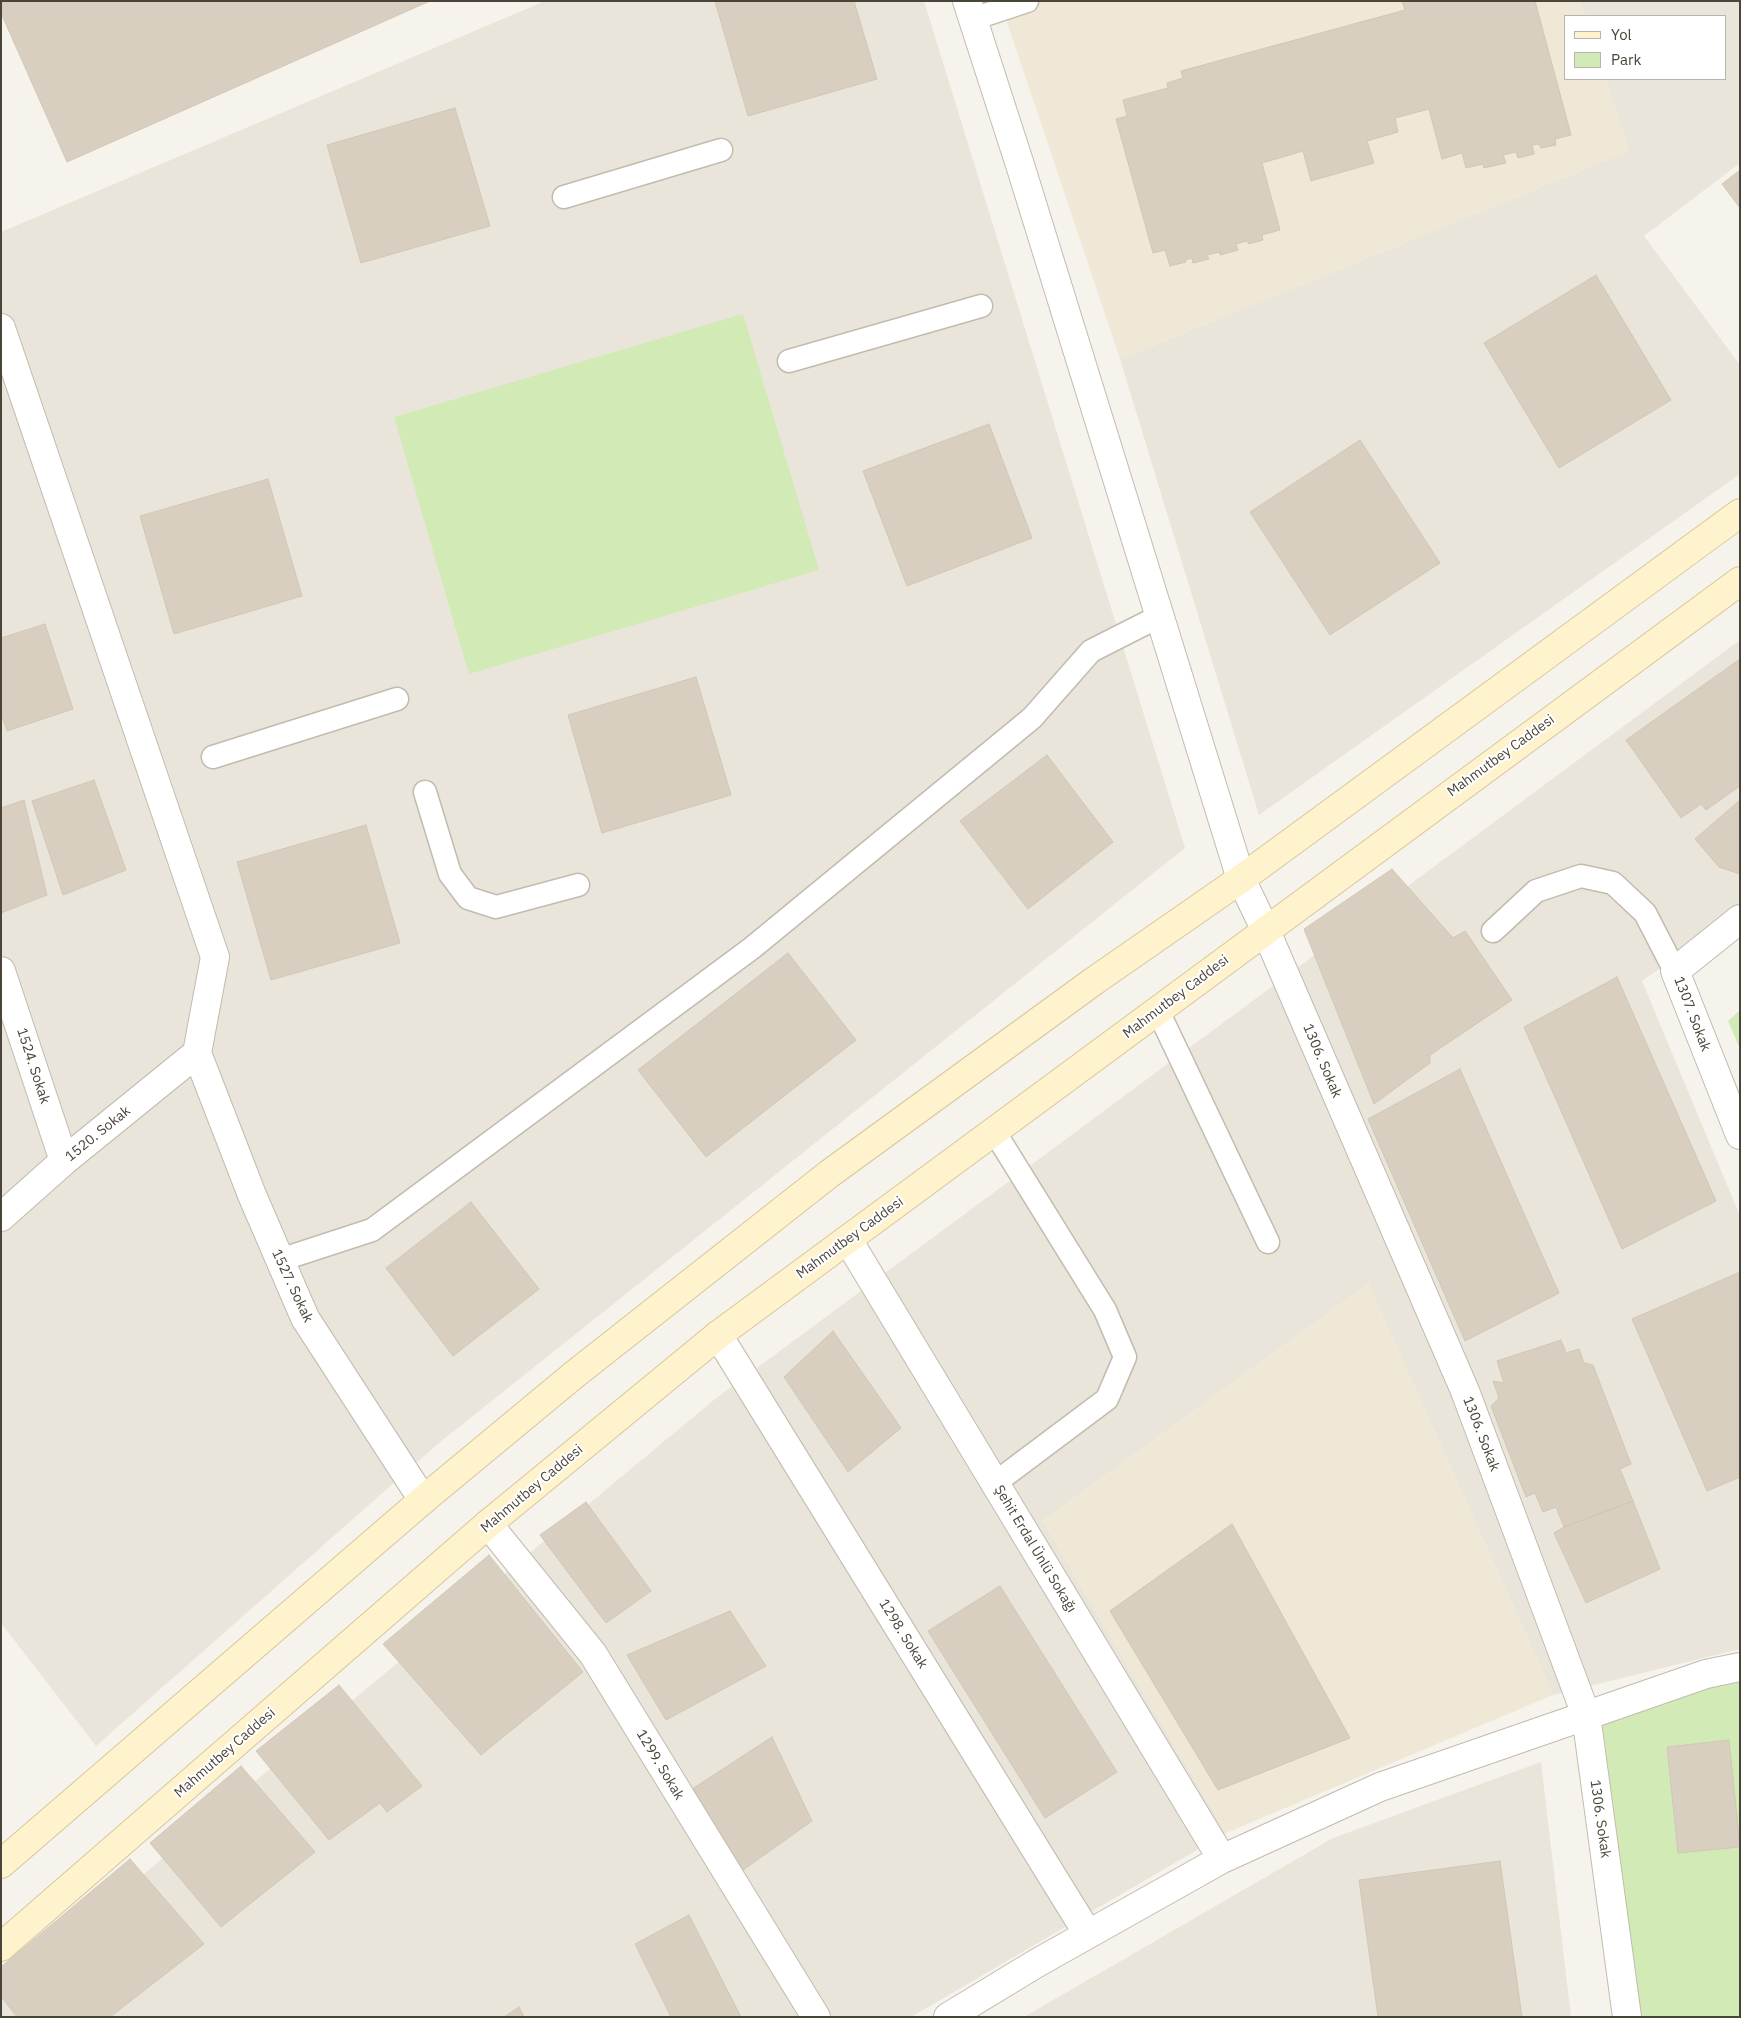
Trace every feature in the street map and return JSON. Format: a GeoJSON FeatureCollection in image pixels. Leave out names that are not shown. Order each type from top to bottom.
{"type":"FeatureCollection","features":[{"type":"Feature","properties":{"kind":"main road"},"geometry":{"type":"LineString","coordinates":[[1,1864],[423,1500],[575,1374],[829,1174],[1094,981],[1241,879],[1740,513]]}},
{"type":"Feature","properties":{"kind":"main road","name":"Mahmutbey Caddesi"},"geometry":{"type":"LineString","coordinates":[[1,1947],[488,1524],[718,1335],[1740,581]]}},
{"type":"Feature","properties":{"kind":"street","name":"1306. Sokak"},"geometry":{"type":"LineString","coordinates":[[970,10],[1241,879],[1266,930],[1465,1391],[1586,1715],[1627,2017]]}},
{"type":"Feature","properties":{"kind":"street"},"geometry":{"type":"LineString","coordinates":[[1,328],[40,437],[215,957],[197,1053]]}},
{"type":"Feature","properties":{"kind":"street","name":"1307. Sokak"},"geometry":{"type":"LineString","coordinates":[[1740,919],[1675,970],[1740,1135]]}},
{"type":"Feature","properties":{"kind":"street","name":"1524. Sokak"},"geometry":{"type":"LineString","coordinates":[[1,971],[64,1161]]}},
{"type":"Feature","properties":{"kind":"street","name":"1520. Sokak"},"geometry":{"type":"LineString","coordinates":[[1,1217],[64,1161],[197,1053]]}},
{"type":"Feature","properties":{"kind":"street","name":"1527. Sokak"},"geometry":{"type":"LineString","coordinates":[[197,1053],[305,1318],[423,1500]]}},
{"type":"Feature","properties":{"kind":"street","name":"Şehit Erdal Ünlü Sokağı"},"geometry":{"type":"LineString","coordinates":[[848,1240],[1222,1859]]}},
{"type":"Feature","properties":{"kind":"street","name":"1298. Sokak"},"geometry":{"type":"LineString","coordinates":[[718,1335],[1088,1934]]}},
{"type":"Feature","properties":{"kind":"street","name":"1299. Sokak"},"geometry":{"type":"LineString","coordinates":[[488,1524],[593,1654],[816,2017]]}},
{"type":"Feature","properties":{"kind":"street"},"geometry":{"type":"LineString","coordinates":[[948,2017],[1088,1934],[1222,1859],[1380,1787],[1706,1674],[1740,1667]]}},
{"type":"Feature","properties":{"kind":"lane"},"geometry":{"type":"LineString","coordinates":[[970,10],[1027,1]]}},
{"type":"Feature","properties":{"kind":"lane"},"geometry":{"type":"LineString","coordinates":[[564,197],[720,150]]}},
{"type":"Feature","properties":{"kind":"lane"},"geometry":{"type":"LineString","coordinates":[[789,361],[981,306]]}},
{"type":"Feature","properties":{"kind":"lane"},"geometry":{"type":"LineString","coordinates":[[280,1260],[372,1230],[752,948],[1032,718],[1091,651],[1160,616]]}},
{"type":"Feature","properties":{"kind":"lane"},"geometry":{"type":"LineString","coordinates":[[213,757],[397,699]]}},
{"type":"Feature","properties":{"kind":"lane"},"geometry":{"type":"LineString","coordinates":[[425,792],[450,874],[468,898],[496,907],[578,884]]}},
{"type":"Feature","properties":{"kind":"lane"},"geometry":{"type":"LineString","coordinates":[[1493,931],[1536,891],[1581,876],[1613,883],[1645,913],[1675,970]]}},
{"type":"Feature","properties":{"kind":"lane"},"geometry":{"type":"LineString","coordinates":[[1158,1011],[1268,1242]]}},
{"type":"Feature","properties":{"kind":"lane"},"geometry":{"type":"LineString","coordinates":[[994,1131],[1105,1310],[1125,1358],[1107,1399],[995,1483]]}},
{"type":"Feature","properties":{"kind":"shaded area"},"geometry":{"type":"Polygon","coordinates":[[[545,1],[924,1],[1185,848],[439,1443],[96,1746],[1,1623],[1,232],[545,1]]]}},
{"type":"Feature","properties":{"kind":"shaded area"},"geometry":{"type":"Polygon","coordinates":[[[1000,1],[1580,1],[1585,15],[1564,15],[1564,80],[1605,80],[1629,151],[1120,359],[1000,1]]]}},
{"type":"Feature","properties":{"kind":"shaded area"},"geometry":{"type":"Polygon","coordinates":[[[1580,1],[1740,1],[1740,163],[1644,236],[1740,365],[1740,474],[1259,815],[1120,359],[1629,151],[1605,80],[1726,80],[1726,15],[1585,15],[1580,1]]]}},
{"type":"Feature","properties":{"kind":"shaded area"},"geometry":{"type":"Polygon","coordinates":[[[1740,640],[1740,914],[1642,981],[1740,1216],[1740,1649],[1553,1695],[1368,1284],[1043,1521],[1226,1833],[911,2017],[1,2017],[1,1991],[715,1399],[1740,640]]]}},
{"type":"Feature","properties":{"kind":"shaded area"},"geometry":{"type":"Polygon","coordinates":[[[1368,1284],[1553,1695],[1226,1833],[1043,1521],[1368,1284]]]}},
{"type":"Feature","properties":{"kind":"shaded area"},"geometry":{"type":"Polygon","coordinates":[[[1541,1762],[1571,2017],[1024,2017],[1333,1838],[1541,1762]]]}},
{"type":"Feature","properties":{"kind":"green space"},"geometry":{"type":"Polygon","coordinates":[[[743,314],[819,570],[469,674],[394,417],[743,314]]]}},
{"type":"Feature","properties":{"kind":"green space"},"geometry":{"type":"Polygon","coordinates":[[[1740,1010],[1740,1049],[1728,1021],[1740,1010]]]}},
{"type":"Feature","properties":{"kind":"green space"},"geometry":{"type":"Polygon","coordinates":[[[1740,1680],[1740,2017],[1641,2017],[1601,1715],[1740,1680]]]}},
{"type":"Feature","properties":{"kind":"building"},"geometry":{"type":"Polygon","coordinates":[[[1,1],[430,1],[67,162],[1,13],[1,1]]]}},
{"type":"Feature","properties":{"kind":"building"},"geometry":{"type":"Polygon","coordinates":[[[715,1],[854,1],[877,79],[748,116],[715,1]]]}},
{"type":"Feature","properties":{"kind":"building"},"geometry":{"type":"Polygon","coordinates":[[[1402,1],[1535,1],[1571,135],[1555,139],[1556,145],[1541,148],[1539,144],[1532,145],[1534,154],[1518,158],[1516,152],[1503,155],[1506,163],[1484,168],[1483,164],[1466,168],[1462,153],[1442,159],[1429,109],[1395,118],[1398,132],[1367,141],[1374,163],[1311,181],[1303,151],[1262,163],[1280,230],[1262,235],[1263,240],[1249,244],[1247,241],[1236,244],[1238,250],[1220,255],[1219,252],[1207,255],[1209,259],[1193,263],[1192,258],[1185,260],[1186,262],[1170,266],[1165,250],[1153,253],[1116,119],[1127,116],[1123,100],[1168,88],[1167,83],[1183,78],[1181,71],[1405,10],[1402,1]]]}},
{"type":"Feature","properties":{"kind":"building"},"geometry":{"type":"Polygon","coordinates":[[[455,108],[490,226],[361,263],[327,145],[455,108]]]}},
{"type":"Feature","properties":{"kind":"building"},"geometry":{"type":"Polygon","coordinates":[[[1740,170],[1740,208],[1722,184],[1740,170]]]}},
{"type":"Feature","properties":{"kind":"building"},"geometry":{"type":"Polygon","coordinates":[[[1596,275],[1671,400],[1559,468],[1484,343],[1596,275]]]}},
{"type":"Feature","properties":{"kind":"building"},"geometry":{"type":"Polygon","coordinates":[[[989,424],[1032,538],[907,586],[863,471],[989,424]]]}},
{"type":"Feature","properties":{"kind":"building"},"geometry":{"type":"Polygon","coordinates":[[[1360,440],[1440,563],[1330,635],[1250,512],[1360,440]]]}},
{"type":"Feature","properties":{"kind":"building"},"geometry":{"type":"Polygon","coordinates":[[[268,479],[302,596],[174,634],[140,516],[268,479]]]}},
{"type":"Feature","properties":{"kind":"building"},"geometry":{"type":"Polygon","coordinates":[[[45,624],[73,709],[7,731],[1,713],[1,638],[45,624]]]}},
{"type":"Feature","properties":{"kind":"building"},"geometry":{"type":"Polygon","coordinates":[[[1740,659],[1740,786],[1706,810],[1701,804],[1681,818],[1626,740],[1740,659]]]}},
{"type":"Feature","properties":{"kind":"building"},"geometry":{"type":"Polygon","coordinates":[[[696,677],[731,795],[602,833],[568,715],[696,677]]]}},
{"type":"Feature","properties":{"kind":"building"},"geometry":{"type":"Polygon","coordinates":[[[1047,755],[1113,842],[1028,909],[960,821],[1047,755]]]}},
{"type":"Feature","properties":{"kind":"building"},"geometry":{"type":"Polygon","coordinates":[[[94,780],[126,870],[63,895],[32,801],[94,780]]]}},
{"type":"Feature","properties":{"kind":"building"},"geometry":{"type":"Polygon","coordinates":[[[24,800],[47,895],[1,913],[1,808],[24,800]]]}},
{"type":"Feature","properties":{"kind":"building"},"geometry":{"type":"Polygon","coordinates":[[[1740,800],[1740,874],[1719,867],[1695,839],[1740,800]]]}},
{"type":"Feature","properties":{"kind":"building"},"geometry":{"type":"Polygon","coordinates":[[[366,825],[400,943],[271,980],[237,862],[366,825]]]}},
{"type":"Feature","properties":{"kind":"building"},"geometry":{"type":"Polygon","coordinates":[[[1392,869],[1453,938],[1465,931],[1512,1000],[1430,1055],[1430,1063],[1374,1104],[1304,929],[1392,869]]]}},
{"type":"Feature","properties":{"kind":"building"},"geometry":{"type":"Polygon","coordinates":[[[788,953],[856,1040],[706,1157],[638,1070],[788,953]]]}},
{"type":"Feature","properties":{"kind":"building"},"geometry":{"type":"Polygon","coordinates":[[[1617,977],[1716,1201],[1622,1249],[1524,1027],[1617,977]]]}},
{"type":"Feature","properties":{"kind":"building"},"geometry":{"type":"Polygon","coordinates":[[[1460,1069],[1559,1293],[1465,1341],[1368,1119],[1460,1069]]]}},
{"type":"Feature","properties":{"kind":"building"},"geometry":{"type":"Polygon","coordinates":[[[471,1202],[539,1289],[453,1356],[386,1268],[471,1202]]]}},
{"type":"Feature","properties":{"kind":"building"},"geometry":{"type":"Polygon","coordinates":[[[1740,1272],[1740,1477],[1707,1491],[1632,1319],[1740,1272]]]}},
{"type":"Feature","properties":{"kind":"building"},"geometry":{"type":"Polygon","coordinates":[[[833,1331],[901,1428],[848,1472],[784,1377],[833,1331]]]}},
{"type":"Feature","properties":{"kind":"building"},"geometry":{"type":"Polygon","coordinates":[[[1561,1340],[1566,1353],[1579,1349],[1584,1363],[1593,1365],[1631,1464],[1620,1469],[1633,1501],[1564,1527],[1556,1507],[1543,1512],[1535,1493],[1526,1497],[1491,1406],[1499,1398],[1493,1381],[1504,1383],[1497,1361],[1561,1340]]]}},
{"type":"Feature","properties":{"kind":"building"},"geometry":{"type":"Polygon","coordinates":[[[1633,1501],[1660,1569],[1586,1603],[1554,1533],[1564,1527],[1633,1501]]]}},
{"type":"Feature","properties":{"kind":"building"},"geometry":{"type":"Polygon","coordinates":[[[586,1502],[651,1591],[606,1623],[540,1535],[586,1502]]]}},
{"type":"Feature","properties":{"kind":"building"},"geometry":{"type":"Polygon","coordinates":[[[1232,1524],[1350,1738],[1218,1790],[1110,1611],[1232,1524]]]}},
{"type":"Feature","properties":{"kind":"building"},"geometry":{"type":"Polygon","coordinates":[[[489,1555],[583,1672],[481,1755],[383,1644],[489,1555]]]}},
{"type":"Feature","properties":{"kind":"building"},"geometry":{"type":"Polygon","coordinates":[[[1000,1586],[1117,1772],[1045,1818],[928,1631],[1000,1586]]]}},
{"type":"Feature","properties":{"kind":"building"},"geometry":{"type":"Polygon","coordinates":[[[730,1611],[766,1666],[666,1720],[627,1655],[730,1611]]]}},
{"type":"Feature","properties":{"kind":"building"},"geometry":{"type":"Polygon","coordinates":[[[339,1685],[422,1786],[387,1812],[380,1803],[329,1840],[256,1751],[339,1685]]]}},
{"type":"Feature","properties":{"kind":"building"},"geometry":{"type":"Polygon","coordinates":[[[772,1737],[812,1821],[736,1875],[686,1793],[772,1737]]]}},
{"type":"Feature","properties":{"kind":"building"},"geometry":{"type":"Polygon","coordinates":[[[1729,1740],[1740,1847],[1678,1853],[1667,1747],[1729,1740]]]}},
{"type":"Feature","properties":{"kind":"building"},"geometry":{"type":"Polygon","coordinates":[[[241,1766],[315,1852],[221,1927],[150,1843],[241,1766]]]}},
{"type":"Feature","properties":{"kind":"building"},"geometry":{"type":"Polygon","coordinates":[[[130,1859],[204,1944],[110,2017],[17,2017],[1,1996],[1,1967],[130,1859]]]}},
{"type":"Feature","properties":{"kind":"building"},"geometry":{"type":"Polygon","coordinates":[[[1500,1861],[1522,2017],[1378,2017],[1359,1880],[1500,1861]]]}},
{"type":"Feature","properties":{"kind":"building"},"geometry":{"type":"Polygon","coordinates":[[[689,1915],[741,2017],[671,2017],[635,1944],[689,1915]]]}},
{"type":"Feature","properties":{"kind":"building"},"geometry":{"type":"Polygon","coordinates":[[[519,2007],[524,2017],[504,2017],[519,2007]]]}}]}
